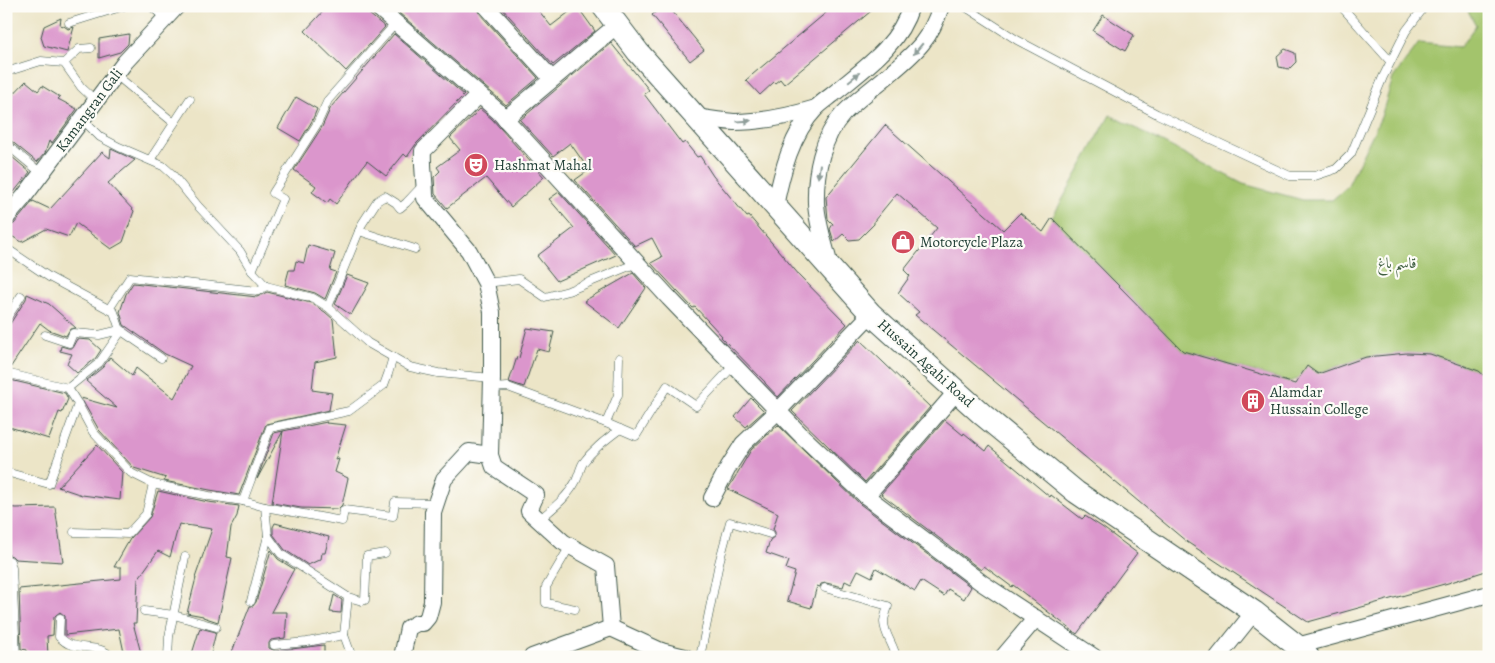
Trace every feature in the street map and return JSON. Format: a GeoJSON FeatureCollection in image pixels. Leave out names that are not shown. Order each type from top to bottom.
{"type":"FeatureCollection","features":[{"type":"Feature","properties":{"kind":"main road","name":"Hussain Agahi Road"},"geometry":{"type":"LineString","coordinates":[[603,6],[638,52],[871,314],[957,391],[1076,492],[1254,612],[1303,652]]}},
{"type":"Feature","properties":{"kind":"street","name":"Kamangran Gali"},"geometry":{"type":"LineString","coordinates":[[6,218],[125,62],[177,6]]}},
{"type":"Feature","properties":{"kind":"street"},"geometry":{"type":"LineString","coordinates":[[376,6],[505,119],[637,263],[778,411],[866,496],[982,583],[1094,657]]}},
{"type":"Feature","properties":{"kind":"street"},"geometry":{"type":"LineString","coordinates":[[486,6],[552,79]]}},
{"type":"Feature","properties":{"kind":"street"},"geometry":{"type":"LineString","coordinates":[[775,206],[782,175],[794,141],[804,125],[816,108],[880,57],[900,30],[911,6]]}},
{"type":"Feature","properties":{"kind":"street"},"geometry":{"type":"LineString","coordinates":[[831,270],[816,203],[822,152],[831,132],[842,115],[915,53],[929,35],[940,6]]}},
{"type":"Feature","properties":{"kind":"street"},"geometry":{"type":"LineString","coordinates":[[505,119],[618,25]]}},
{"type":"Feature","properties":{"kind":"street"},"geometry":{"type":"LineString","coordinates":[[479,95],[423,151],[422,164],[425,198],[469,251],[486,282],[492,312],[490,455],[494,466],[536,495],[529,511],[563,542],[606,566],[612,628]]}},
{"type":"Feature","properties":{"kind":"street"},"geometry":{"type":"LineString","coordinates":[[695,116],[734,122],[789,116],[816,108]]}},
{"type":"Feature","properties":{"kind":"street"},"geometry":{"type":"LineString","coordinates":[[712,498],[743,444],[778,411],[871,314]]}},
{"type":"Feature","properties":{"kind":"street"},"geometry":{"type":"LineString","coordinates":[[866,496],[957,391]]}},
{"type":"Feature","properties":{"kind":"street"},"geometry":{"type":"LineString","coordinates":[[402,657],[408,628],[417,623],[423,623],[428,617],[432,602],[433,512],[444,479],[469,452],[490,455]]}},
{"type":"Feature","properties":{"kind":"street"},"geometry":{"type":"LineString","coordinates":[[1303,652],[1489,594]]}},
{"type":"Feature","properties":{"kind":"street"},"geometry":{"type":"LineString","coordinates":[[1218,657],[1254,612]]}},
{"type":"Feature","properties":{"kind":"street"},"geometry":{"type":"LineString","coordinates":[[1003,657],[1036,618]]}},
{"type":"Feature","properties":{"kind":"street"},"geometry":{"type":"LineString","coordinates":[[540,655],[612,628],[660,654],[685,657]]}},
{"type":"Feature","properties":{"kind":"lane"},"geometry":{"type":"LineString","coordinates":[[69,24],[124,6]]}},
{"type":"Feature","properties":{"kind":"lane"},"geometry":{"type":"LineString","coordinates":[[151,6],[166,19]]}},
{"type":"Feature","properties":{"kind":"lane"},"geometry":{"type":"LineString","coordinates":[[964,6],[1017,40],[1157,114],[1290,176],[1315,176],[1336,170],[1351,154],[1390,61],[1406,31],[1425,6]]}},
{"type":"Feature","properties":{"kind":"lane"},"geometry":{"type":"LineString","coordinates":[[1341,6],[1390,61]]}},
{"type":"Feature","properties":{"kind":"lane"},"geometry":{"type":"LineString","coordinates":[[252,271],[284,199],[273,193],[317,124],[328,100],[396,23]]}},
{"type":"Feature","properties":{"kind":"lane"},"geometry":{"type":"LineString","coordinates":[[64,63],[79,49],[91,48]]}},
{"type":"Feature","properties":{"kind":"lane"},"geometry":{"type":"LineString","coordinates":[[6,72],[40,60],[64,63],[81,87],[96,101]]}},
{"type":"Feature","properties":{"kind":"lane"},"geometry":{"type":"LineString","coordinates":[[116,75],[174,123]]}},
{"type":"Feature","properties":{"kind":"lane"},"geometry":{"type":"LineString","coordinates":[[150,160],[190,99]]}},
{"type":"Feature","properties":{"kind":"lane"},"geometry":{"type":"LineString","coordinates":[[82,119],[100,137],[163,166],[172,174],[198,206],[240,251],[252,271],[266,286],[313,298],[328,307],[368,343],[410,367],[508,387],[636,436],[667,386],[696,406],[734,365]]}},
{"type":"Feature","properties":{"kind":"lane"},"geometry":{"type":"LineString","coordinates":[[6,144],[42,173]]}},
{"type":"Feature","properties":{"kind":"lane"},"geometry":{"type":"LineString","coordinates":[[328,307],[359,231],[377,201],[385,196],[400,208],[425,183]]}},
{"type":"Feature","properties":{"kind":"lane"},"geometry":{"type":"LineString","coordinates":[[359,231],[415,249]]}},
{"type":"Feature","properties":{"kind":"lane"},"geometry":{"type":"LineString","coordinates":[[6,248],[49,277],[114,312],[121,330],[161,358]]}},
{"type":"Feature","properties":{"kind":"lane"},"geometry":{"type":"LineString","coordinates":[[486,282],[518,279],[545,297],[568,291],[637,263]]}},
{"type":"Feature","properties":{"kind":"lane"},"geometry":{"type":"LineString","coordinates":[[109,309],[130,277],[258,291],[266,286]]}},
{"type":"Feature","properties":{"kind":"lane"},"geometry":{"type":"LineString","coordinates":[[6,319],[21,296]]}},
{"type":"Feature","properties":{"kind":"lane"},"geometry":{"type":"LineString","coordinates":[[45,335],[69,343],[73,333],[99,335],[121,330]]}},
{"type":"Feature","properties":{"kind":"lane"},"geometry":{"type":"LineString","coordinates":[[68,388],[99,363],[121,330]]}},
{"type":"Feature","properties":{"kind":"lane"},"geometry":{"type":"LineString","coordinates":[[243,501],[270,428],[350,411],[384,386],[393,356]]}},
{"type":"Feature","properties":{"kind":"lane"},"geometry":{"type":"LineString","coordinates":[[606,423],[618,394],[619,358]]}},
{"type":"Feature","properties":{"kind":"lane"},"geometry":{"type":"LineString","coordinates":[[6,374],[68,388],[93,432],[105,446],[131,473],[153,484],[342,521],[344,510],[393,516],[395,502],[436,503]]}},
{"type":"Feature","properties":{"kind":"lane"},"geometry":{"type":"LineString","coordinates":[[6,472],[49,484],[78,404]]}},
{"type":"Feature","properties":{"kind":"lane"},"geometry":{"type":"LineString","coordinates":[[539,520],[558,505],[566,495],[576,480],[583,464],[596,447],[620,429]]}},
{"type":"Feature","properties":{"kind":"lane"},"geometry":{"type":"LineString","coordinates":[[74,532],[128,534],[146,514],[153,484]]}},
{"type":"Feature","properties":{"kind":"lane"},"geometry":{"type":"LineString","coordinates":[[251,601],[268,536],[265,507]]}},
{"type":"Feature","properties":{"kind":"lane"},"geometry":{"type":"LineString","coordinates":[[700,657],[719,563],[730,522],[770,534]]}},
{"type":"Feature","properties":{"kind":"lane"},"geometry":{"type":"LineString","coordinates":[[268,536],[281,554],[348,597],[362,601],[365,600],[367,556],[385,553]]}},
{"type":"Feature","properties":{"kind":"lane"},"geometry":{"type":"LineString","coordinates":[[570,546],[546,587],[546,603],[575,609]]}},
{"type":"Feature","properties":{"kind":"lane"},"geometry":{"type":"LineString","coordinates":[[168,657],[169,637],[185,557]]}},
{"type":"Feature","properties":{"kind":"lane"},"geometry":{"type":"LineString","coordinates":[[6,560],[10,561],[12,568],[16,657]]}},
{"type":"Feature","properties":{"kind":"lane"},"geometry":{"type":"LineString","coordinates":[[825,588],[888,606],[884,622],[896,657]]}},
{"type":"Feature","properties":{"kind":"lane"},"geometry":{"type":"LineString","coordinates":[[348,597],[344,635],[352,657]]}},
{"type":"Feature","properties":{"kind":"lane"},"geometry":{"type":"LineString","coordinates":[[144,611],[174,615],[216,627]]}},
{"type":"Feature","properties":{"kind":"lane"},"geometry":{"type":"LineString","coordinates":[[60,618],[59,637],[70,645],[93,648],[108,653],[111,657]]}},
{"type":"Feature","properties":{"kind":"lane"},"geometry":{"type":"LineString","coordinates":[[274,645],[307,642],[344,635]]}},
{"type":"Feature","properties":{"kind":"green space","name":"قاسم باغ"},"geometry":{"type":"Polygon","coordinates":[[[1465,6],[1489,6],[1489,380],[1479,371],[1430,354],[1408,353],[1367,357],[1289,382],[1183,351],[1052,218],[1110,115],[1243,184],[1303,200],[1332,200],[1347,187],[1381,117],[1393,78],[1419,43],[1460,47],[1476,25],[1465,6]]]}},
{"type":"Feature","properties":{"kind":"building"},"geometry":{"type":"Polygon","coordinates":[[[328,6],[365,6],[369,14],[385,27],[346,71],[305,31],[328,6]]]}},
{"type":"Feature","properties":{"kind":"building"},"geometry":{"type":"Polygon","coordinates":[[[405,6],[476,6],[479,13],[538,78],[506,105],[399,13],[405,6]]]}},
{"type":"Feature","properties":{"kind":"building"},"geometry":{"type":"Polygon","coordinates":[[[500,6],[535,6],[551,26],[577,6],[595,31],[553,65],[500,6]]]}},
{"type":"Feature","properties":{"kind":"building"},"geometry":{"type":"Polygon","coordinates":[[[663,6],[668,6],[704,50],[690,61],[652,15],[663,6]]]}},
{"type":"Feature","properties":{"kind":"building"},"geometry":{"type":"Polygon","coordinates":[[[834,6],[877,6],[784,84],[780,79],[760,95],[746,80],[834,6]]]}},
{"type":"Feature","properties":{"kind":"building"},"geometry":{"type":"Polygon","coordinates":[[[1103,15],[1134,35],[1125,51],[1093,31],[1103,15]]]}},
{"type":"Feature","properties":{"kind":"building"},"geometry":{"type":"Polygon","coordinates":[[[61,18],[60,25],[68,29],[74,27],[67,52],[44,46],[41,37],[44,26],[61,18]]]}},
{"type":"Feature","properties":{"kind":"building"},"geometry":{"type":"Polygon","coordinates":[[[129,34],[128,44],[120,52],[99,58],[99,39],[129,34]]]}},
{"type":"Feature","properties":{"kind":"building"},"geometry":{"type":"Polygon","coordinates":[[[394,34],[464,95],[416,144],[407,157],[404,154],[386,176],[367,161],[336,204],[330,199],[327,203],[312,192],[316,186],[294,170],[322,127],[331,107],[394,34]]]}},
{"type":"Feature","properties":{"kind":"building"},"geometry":{"type":"Polygon","coordinates":[[[611,43],[649,90],[644,94],[682,144],[685,142],[697,157],[700,156],[713,176],[747,217],[749,216],[800,276],[847,324],[778,397],[695,307],[691,306],[651,263],[662,257],[652,238],[635,246],[575,180],[589,170],[570,143],[553,156],[520,120],[611,43]]]}},
{"type":"Feature","properties":{"kind":"building"},"geometry":{"type":"Polygon","coordinates":[[[1285,49],[1295,53],[1296,62],[1289,69],[1279,67],[1277,56],[1285,49]]]}},
{"type":"Feature","properties":{"kind":"building"},"geometry":{"type":"Polygon","coordinates":[[[26,81],[38,91],[42,86],[60,97],[58,99],[77,109],[52,143],[49,141],[45,153],[37,162],[6,138],[6,102],[26,81]]]}},
{"type":"Feature","properties":{"kind":"building"},"geometry":{"type":"Polygon","coordinates":[[[296,97],[317,109],[300,141],[278,128],[296,97]]]}},
{"type":"Feature","properties":{"kind":"building"},"geometry":{"type":"Polygon","coordinates":[[[480,109],[492,119],[544,177],[511,207],[486,178],[447,208],[435,194],[434,177],[440,171],[437,167],[460,150],[450,138],[480,109]]]}},
{"type":"Feature","properties":{"kind":"building","name":"Alamdar Hussain College"},"geometry":{"type":"Polygon","coordinates":[[[885,125],[1003,230],[1020,213],[1043,232],[1052,218],[1183,351],[1295,384],[1307,366],[1318,374],[1366,357],[1407,353],[1430,354],[1479,371],[1489,380],[1489,570],[1308,622],[1187,542],[915,315],[919,312],[898,293],[910,276],[904,270],[937,228],[897,193],[874,221],[874,224],[859,239],[849,240],[843,234],[834,242],[830,229],[833,224],[828,219],[826,197],[885,125]]]}},
{"type":"Feature","properties":{"kind":"building"},"geometry":{"type":"Polygon","coordinates":[[[111,149],[135,160],[108,183],[134,211],[123,242],[111,249],[76,223],[69,237],[46,229],[22,242],[6,233],[6,228],[14,224],[33,201],[50,209],[102,152],[110,158],[111,149]]]}},
{"type":"Feature","properties":{"kind":"building"},"geometry":{"type":"Polygon","coordinates":[[[6,152],[30,172],[6,202],[6,152]]]}},
{"type":"Feature","properties":{"kind":"building"},"geometry":{"type":"Polygon","coordinates":[[[559,192],[616,255],[557,281],[537,256],[574,228],[549,199],[559,192]]]}},
{"type":"Feature","properties":{"kind":"building"},"geometry":{"type":"Polygon","coordinates":[[[308,245],[335,253],[330,270],[336,272],[325,299],[315,293],[285,285],[289,270],[294,270],[296,261],[304,263],[308,245]]]}},
{"type":"Feature","properties":{"kind":"building"},"geometry":{"type":"Polygon","coordinates":[[[633,273],[646,288],[619,328],[584,301],[633,273]]]}},
{"type":"Feature","properties":{"kind":"building"},"geometry":{"type":"Polygon","coordinates":[[[347,275],[369,283],[351,315],[335,304],[347,275]]]}},
{"type":"Feature","properties":{"kind":"building"},"geometry":{"type":"Polygon","coordinates":[[[133,283],[257,297],[267,292],[311,303],[333,319],[337,357],[315,362],[312,390],[332,393],[329,410],[266,424],[239,495],[164,481],[166,478],[134,468],[99,430],[81,398],[117,408],[86,381],[103,367],[110,357],[132,376],[136,368],[174,398],[191,366],[165,354],[124,325],[120,312],[126,294],[133,283]]]}},
{"type":"Feature","properties":{"kind":"building"},"geometry":{"type":"Polygon","coordinates":[[[27,294],[49,304],[76,328],[70,329],[66,336],[49,330],[40,323],[10,368],[6,368],[6,330],[26,299],[27,294]]]}},
{"type":"Feature","properties":{"kind":"building"},"geometry":{"type":"Polygon","coordinates":[[[527,328],[554,332],[549,352],[537,349],[524,387],[509,382],[517,357],[519,358],[527,328]]]}},
{"type":"Feature","properties":{"kind":"building"},"geometry":{"type":"Polygon","coordinates":[[[77,339],[90,340],[101,350],[95,359],[77,373],[67,364],[72,354],[60,351],[61,346],[72,348],[77,339]]]}},
{"type":"Feature","properties":{"kind":"building"},"geometry":{"type":"Polygon","coordinates":[[[860,340],[930,407],[865,482],[792,411],[860,340]]]}},
{"type":"Feature","properties":{"kind":"building"},"geometry":{"type":"Polygon","coordinates":[[[6,379],[65,393],[68,399],[62,413],[59,412],[49,439],[6,426],[6,379]]]}},
{"type":"Feature","properties":{"kind":"building"},"geometry":{"type":"Polygon","coordinates":[[[751,398],[764,411],[746,427],[735,417],[751,398]]]}},
{"type":"Feature","properties":{"kind":"building"},"geometry":{"type":"Polygon","coordinates":[[[945,420],[986,451],[989,446],[1050,497],[1051,495],[1082,519],[1085,516],[1137,553],[1077,634],[1013,585],[1012,587],[984,566],[981,570],[881,494],[945,420]]]}},
{"type":"Feature","properties":{"kind":"building"},"geometry":{"type":"Polygon","coordinates":[[[327,422],[346,425],[335,460],[339,459],[335,472],[348,478],[342,505],[338,509],[301,508],[272,503],[283,431],[327,422]]]}},
{"type":"Feature","properties":{"kind":"building"},"geometry":{"type":"Polygon","coordinates":[[[778,425],[860,504],[971,587],[964,599],[948,589],[944,596],[921,581],[915,591],[876,568],[872,577],[858,570],[851,584],[845,581],[843,587],[826,583],[821,584],[820,587],[817,586],[811,608],[787,601],[795,572],[786,569],[789,561],[766,553],[770,540],[775,536],[773,529],[778,513],[728,489],[751,450],[778,425]]]}},
{"type":"Feature","properties":{"kind":"building"},"geometry":{"type":"Polygon","coordinates":[[[283,431],[257,479],[274,433],[283,431]]]}},
{"type":"Feature","properties":{"kind":"building"},"geometry":{"type":"Polygon","coordinates":[[[97,445],[122,472],[120,500],[82,495],[58,487],[97,445]]]}},
{"type":"Feature","properties":{"kind":"building"},"geometry":{"type":"Polygon","coordinates":[[[158,491],[208,502],[239,506],[237,516],[231,527],[227,557],[232,558],[218,622],[203,616],[187,613],[195,578],[212,529],[179,524],[170,557],[158,551],[138,579],[136,623],[133,623],[142,657],[125,657],[119,629],[65,635],[65,616],[60,612],[54,617],[53,635],[47,636],[48,657],[27,657],[27,650],[21,649],[19,589],[121,579],[121,567],[114,567],[130,539],[150,517],[158,491]]]}},
{"type":"Feature","properties":{"kind":"building"},"geometry":{"type":"Polygon","coordinates":[[[6,507],[55,507],[63,562],[15,559],[6,554],[6,507]]]}},
{"type":"Feature","properties":{"kind":"building"},"geometry":{"type":"Polygon","coordinates":[[[275,523],[329,537],[325,553],[322,553],[321,559],[308,565],[285,550],[273,534],[275,523]]]}},
{"type":"Feature","properties":{"kind":"building"},"geometry":{"type":"Polygon","coordinates":[[[271,550],[278,559],[294,569],[271,612],[287,612],[285,638],[271,640],[269,648],[275,651],[324,645],[324,657],[230,657],[250,606],[253,606],[256,602],[271,550]]]}},
{"type":"Feature","properties":{"kind":"building"},"geometry":{"type":"Polygon","coordinates":[[[7,590],[10,648],[6,647],[7,590]]]}},
{"type":"Feature","properties":{"kind":"building"},"geometry":{"type":"Polygon","coordinates":[[[334,595],[342,600],[341,613],[330,612],[334,595]]]}},
{"type":"Feature","properties":{"kind":"building"},"geometry":{"type":"Polygon","coordinates":[[[200,628],[216,632],[210,657],[191,657],[200,628]]]}},
{"type":"Feature","properties":{"kind":"place","name":"Hashmat Mahal"},"geometry":{"type":"Point","coordinates":[476,165]}},
{"type":"Feature","properties":{"kind":"place","name":"Motorcycle Plaza"},"geometry":{"type":"Point","coordinates":[903,242]}},
{"type":"Feature","properties":{"kind":"place","name":"Alamdar Hussain College"},"geometry":{"type":"Point","coordinates":[1253,401]}}]}
